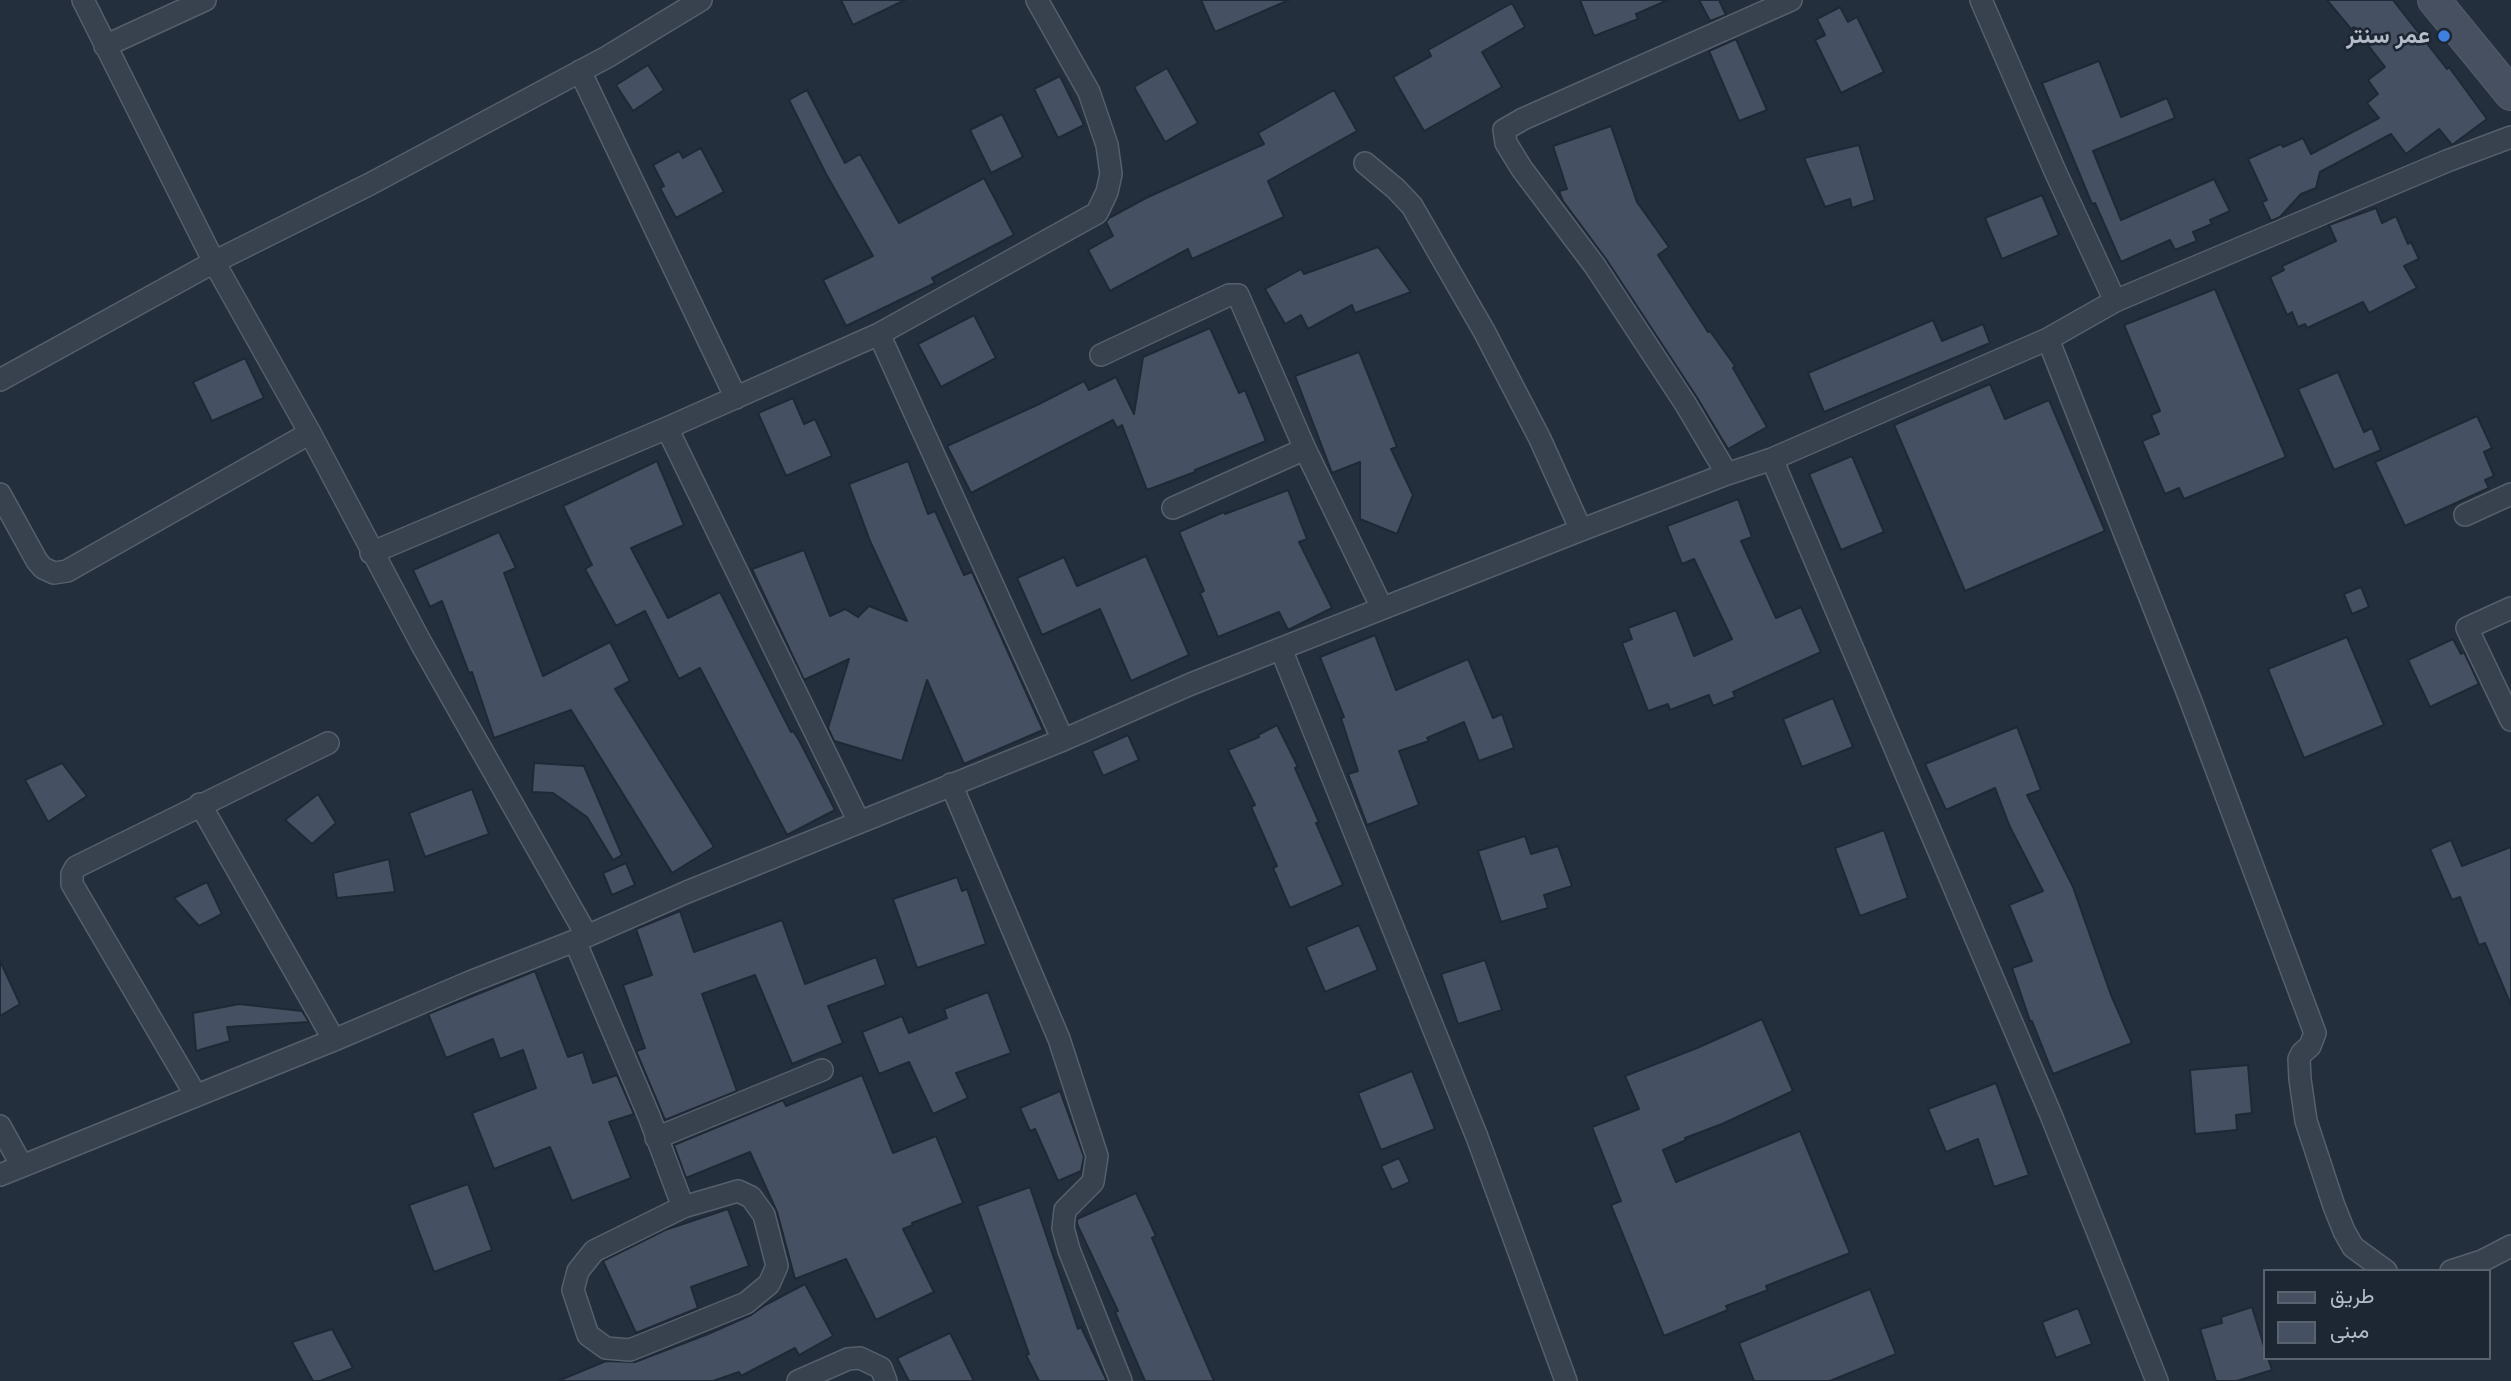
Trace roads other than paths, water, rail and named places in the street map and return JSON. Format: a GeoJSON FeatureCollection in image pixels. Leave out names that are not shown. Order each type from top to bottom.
{"type":"FeatureCollection","features":[{"type":"Feature","properties":{"kind":"main road"},"geometry":{"type":"LineString","coordinates":[[2434,0],[2511,94]]}},
{"type":"Feature","properties":{"kind":"street"},"geometry":{"type":"LineString","coordinates":[[83,0],[214,262],[310,433],[371,552],[581,939],[684,1207]]}},
{"type":"Feature","properties":{"kind":"street"},"geometry":{"type":"LineString","coordinates":[[105,46],[205,0]]}},
{"type":"Feature","properties":{"kind":"street"},"geometry":{"type":"LineString","coordinates":[[0,380],[214,262],[370,184],[580,71],[701,0]]}},
{"type":"Feature","properties":{"kind":"street"},"geometry":{"type":"LineString","coordinates":[[371,552],[667,428],[879,334],[1097,213],[1107,192],[1111,174],[1107,145],[1092,103],[1037,0]]}},
{"type":"Feature","properties":{"kind":"street"},"geometry":{"type":"LineString","coordinates":[[1727,474],[1685,403],[1595,266],[1522,169],[1506,143],[1504,130],[1523,119],[1791,0]]}},
{"type":"Feature","properties":{"kind":"street"},"geometry":{"type":"LineString","coordinates":[[1981,0],[2115,301]]}},
{"type":"Feature","properties":{"kind":"street"},"geometry":{"type":"LineString","coordinates":[[580,71],[736,398]]}},
{"type":"Feature","properties":{"kind":"street"},"geometry":{"type":"LineString","coordinates":[[0,1175],[581,939],[1063,740],[1191,684],[1581,530],[1772,459],[2048,339],[2115,301],[2447,161],[2511,137]]}},
{"type":"Feature","properties":{"kind":"street"},"geometry":{"type":"LineString","coordinates":[[1365,163],[1412,206],[1484,331],[1581,530]]}},
{"type":"Feature","properties":{"kind":"street"},"geometry":{"type":"LineString","coordinates":[[1101,355],[1229,295],[1238,295],[1305,449],[1382,608]]}},
{"type":"Feature","properties":{"kind":"street"},"geometry":{"type":"LineString","coordinates":[[879,334],[1063,740]]}},
{"type":"Feature","properties":{"kind":"street"},"geometry":{"type":"LineString","coordinates":[[2048,339],[2180,673],[2315,1033],[2310,1046],[2299,1059],[2300,1079],[2306,1121],[2334,1206],[2353,1247],[2383,1269]]}},
{"type":"Feature","properties":{"kind":"street"},"geometry":{"type":"LineString","coordinates":[[667,428],[859,822]]}},
{"type":"Feature","properties":{"kind":"street"},"geometry":{"type":"LineString","coordinates":[[0,494],[43,568],[54,573],[67,571],[310,433]]}},
{"type":"Feature","properties":{"kind":"street"},"geometry":{"type":"LineString","coordinates":[[1173,508],[1305,449]]}},
{"type":"Feature","properties":{"kind":"street"},"geometry":{"type":"LineString","coordinates":[[1772,459],[2052,1115],[2157,1381]]}},
{"type":"Feature","properties":{"kind":"street"},"geometry":{"type":"LineString","coordinates":[[2465,515],[2511,495]]}},
{"type":"Feature","properties":{"kind":"street"},"geometry":{"type":"LineString","coordinates":[[2511,608],[2467,628],[2511,720]]}},
{"type":"Feature","properties":{"kind":"street"},"geometry":{"type":"LineString","coordinates":[[1281,649],[1477,1137],[1566,1381]]}},
{"type":"Feature","properties":{"kind":"street"},"geometry":{"type":"LineString","coordinates":[[195,1094],[72,884],[72,874],[76,867],[328,743]]}},
{"type":"Feature","properties":{"kind":"street"},"geometry":{"type":"LineString","coordinates":[[951,784],[1059,1039],[1097,1156],[1093,1182],[1065,1210],[1063,1228],[1069,1250],[1121,1381]]}},
{"type":"Feature","properties":{"kind":"street"},"geometry":{"type":"LineString","coordinates":[[201,804],[334,1040]]}},
{"type":"Feature","properties":{"kind":"street"},"geometry":{"type":"LineString","coordinates":[[656,1138],[822,1070]]}},
{"type":"Feature","properties":{"kind":"street"},"geometry":{"type":"LineString","coordinates":[[0,1126],[22,1166]]}},
{"type":"Feature","properties":{"kind":"street"},"geometry":{"type":"LineString","coordinates":[[738,1191],[751,1197],[764,1215],[778,1266],[769,1284],[746,1303],[630,1350],[606,1348],[588,1335],[573,1290],[578,1271],[594,1251],[684,1207],[738,1191]]}},
{"type":"Feature","properties":{"kind":"street"},"geometry":{"type":"LineString","coordinates":[[2457,1269],[2511,1247]]}},
{"type":"Feature","properties":{"kind":"street"},"geometry":{"type":"LineString","coordinates":[[798,1381],[848,1359],[860,1358],[881,1368],[886,1381]]}},
{"type":"Feature","properties":{"kind":"place","name":"عمر سنتر"},"geometry":{"type":"Point","coordinates":[2444,36]}}]}
